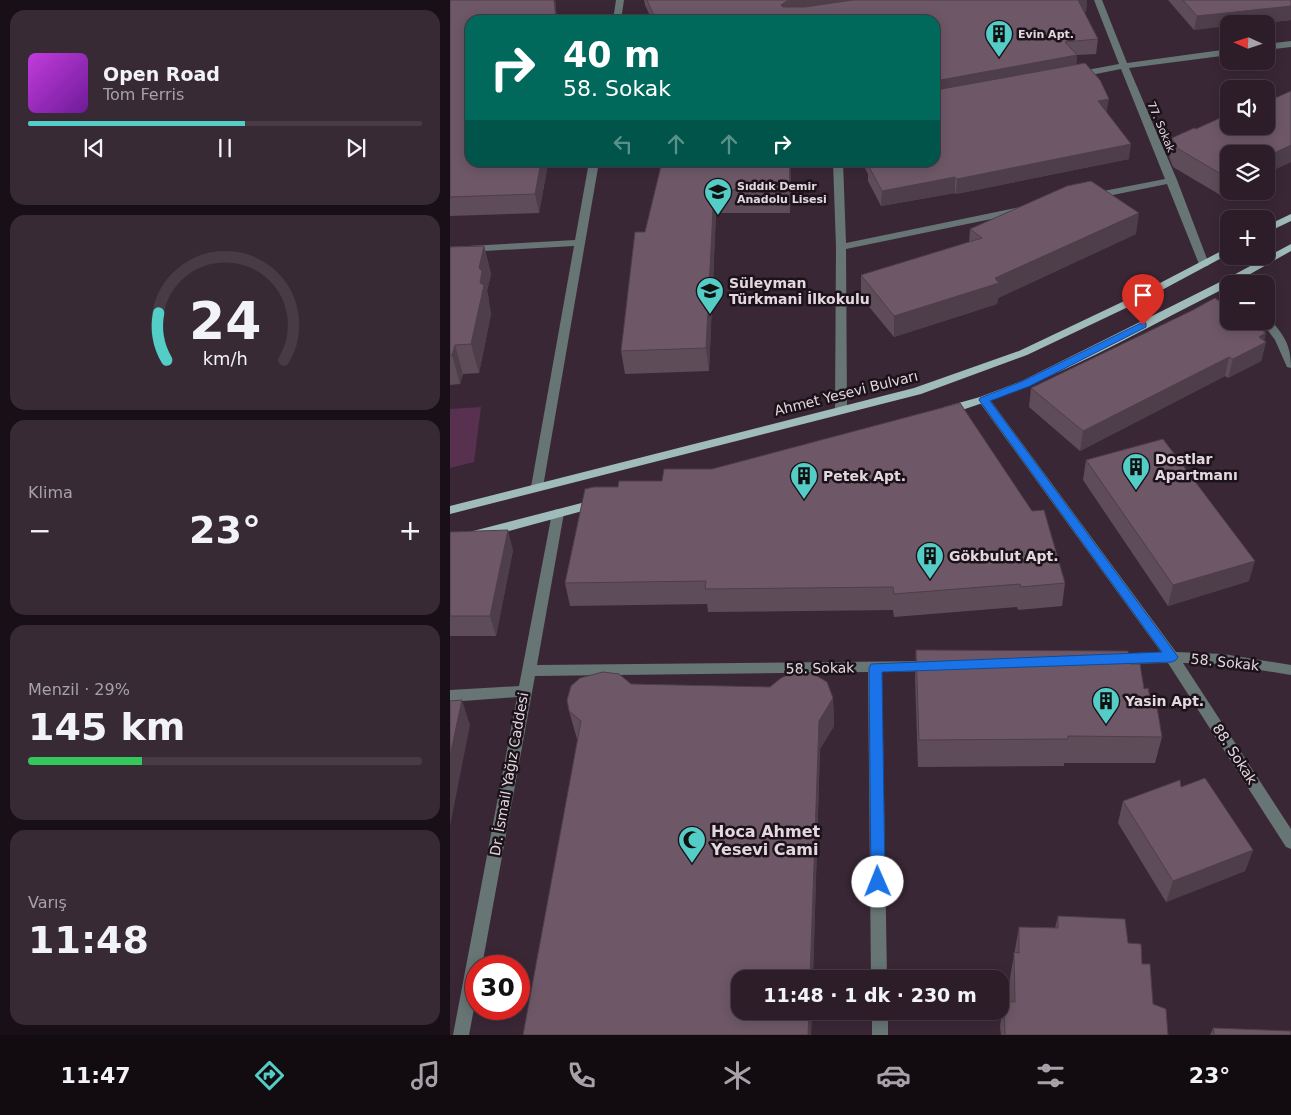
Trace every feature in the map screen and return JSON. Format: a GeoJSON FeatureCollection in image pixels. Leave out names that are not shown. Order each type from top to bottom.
{"type":"FeatureCollection","features":[{"type":"Feature","properties":{"kind":"main road"},"geometry":{"type":"LineString","coordinates":[[1275,225],[1291,217]]}},
{"type":"Feature","properties":{"kind":"main road"},"geometry":{"type":"LineString","coordinates":[[1244,275],[1291,246]]}},
{"type":"Feature","properties":{"kind":"main road","name":"Ahmet Yesevi Bulvarı"},"geometry":{"type":"LineString","coordinates":[[450,510],[917,391],[1023,353],[1143,296],[1220,255]]}},
{"type":"Feature","properties":{"kind":"main road"},"geometry":{"type":"LineString","coordinates":[[939,413],[984,400],[1026,384],[1220,288]]}},
{"type":"Feature","properties":{"kind":"main road"},"geometry":{"type":"LineString","coordinates":[[450,542],[606,500]]}},
{"type":"Feature","properties":{"kind":"street"},"geometry":{"type":"LineString","coordinates":[[618,15],[620,0]]}},
{"type":"Feature","properties":{"kind":"street","name":"77. Sokak"},"geometry":{"type":"LineString","coordinates":[[1098,0],[1123,66],[1172,180],[1204,264]]}},
{"type":"Feature","properties":{"kind":"street"},"geometry":{"type":"LineString","coordinates":[[1275,45],[1291,44]]}},
{"type":"Feature","properties":{"kind":"street"},"geometry":{"type":"LineString","coordinates":[[1066,76],[1123,66],[1220,53]]}},
{"type":"Feature","properties":{"kind":"street"},"geometry":{"type":"LineString","coordinates":[[537,487],[578,243],[593,167]]}},
{"type":"Feature","properties":{"kind":"street"},"geometry":{"type":"LineString","coordinates":[[838,167],[841,247],[841,410]]}},
{"type":"Feature","properties":{"kind":"street"},"geometry":{"type":"LineString","coordinates":[[1086,197],[1172,180]]}},
{"type":"Feature","properties":{"kind":"street"},"geometry":{"type":"LineString","coordinates":[[841,247],[1029,208]]}},
{"type":"Feature","properties":{"kind":"street"},"geometry":{"type":"LineString","coordinates":[[450,250],[578,243]]}},
{"type":"Feature","properties":{"kind":"street"},"geometry":{"type":"LineString","coordinates":[[1273,330],[1280,339],[1291,364]]}},
{"type":"Feature","properties":{"kind":"street","name":"88. Sokak"},"geometry":{"type":"LineString","coordinates":[[984,400],[1172,657],[1291,842]]}},
{"type":"Feature","properties":{"kind":"street","name":"Dr. İsmail Yağız Caddesi"},"geometry":{"type":"LineString","coordinates":[[461,1035],[558,513]]}},
{"type":"Feature","properties":{"kind":"street","name":"58. Sokak"},"geometry":{"type":"LineString","coordinates":[[1095,660],[1172,657],[1223,659],[1291,670]]}},
{"type":"Feature","properties":{"kind":"street","name":"58. Sokak"},"geometry":{"type":"LineString","coordinates":[[528,671],[876,668],[942,665]]}},
{"type":"Feature","properties":{"kind":"street"},"geometry":{"type":"LineString","coordinates":[[876,668],[879,970]]}},
{"type":"Feature","properties":{"kind":"street"},"geometry":{"type":"LineString","coordinates":[[450,696],[524,691]]}},
{"type":"Feature","properties":{"kind":"street"},"geometry":{"type":"LineString","coordinates":[[880,1020],[880,1035]]}},
{"type":"Feature","properties":{"kind":"shaded area"},"geometry":{"type":"Polygon","coordinates":[[[481,407],[474,462],[450,468],[450,409],[481,407]]]}},
{"type":"Feature","properties":{"kind":"building"},"geometry":{"type":"Polygon","coordinates":[[[450,0],[554,0],[556,15],[465,15],[465,167],[540,167],[535,194],[450,197],[450,0]]]}},
{"type":"Feature","properties":{"kind":"building"},"geometry":{"type":"Polygon","coordinates":[[[647,0],[797,0],[787,1],[781,5],[783,7],[805,7],[853,0],[1078,0],[1098,39],[1065,42],[1077,55],[940,80],[940,15],[654,15],[647,0]]]}},
{"type":"Feature","properties":{"kind":"building"},"geometry":{"type":"Polygon","coordinates":[[[1183,0],[1291,0],[1291,6],[1197,16],[1183,0]]]}},
{"type":"Feature","properties":{"kind":"building"},"geometry":{"type":"Polygon","coordinates":[[[1085,63],[1100,80],[1109,99],[1098,101],[1131,144],[957,179],[955,177],[882,191],[869,167],[940,167],[940,89],[1085,63]]]}},
{"type":"Feature","properties":{"kind":"building"},"geometry":{"type":"Polygon","coordinates":[[[1291,91],[1291,145],[1275,153],[1275,145],[1220,145],[1220,173],[1177,148],[1172,138],[1220,118],[1220,135],[1275,135],[1275,98],[1291,91]]]}},
{"type":"Feature","properties":{"kind":"building"},"geometry":{"type":"Polygon","coordinates":[[[661,167],[790,167],[789,190],[714,190],[706,348],[621,351],[635,232],[645,232],[661,167]]]}},
{"type":"Feature","properties":{"kind":"building"},"geometry":{"type":"Polygon","coordinates":[[[1091,181],[1139,213],[995,278],[999,283],[894,316],[861,275],[982,238],[970,229],[1067,186],[1091,181]]]}},
{"type":"Feature","properties":{"kind":"building"},"geometry":{"type":"Polygon","coordinates":[[[484,246],[479,268],[482,271],[480,283],[484,285],[471,344],[455,345],[452,355],[450,355],[450,247],[484,246]]]}},
{"type":"Feature","properties":{"kind":"building"},"geometry":{"type":"Polygon","coordinates":[[[1215,298],[1220,302],[1220,330],[1262,330],[1266,333],[1259,337],[1266,342],[1233,359],[1229,357],[1083,431],[1031,388],[1215,298]]]}},
{"type":"Feature","properties":{"kind":"building"},"geometry":{"type":"Polygon","coordinates":[[[960,403],[1032,511],[1044,510],[1065,583],[1021,587],[1020,584],[894,594],[893,587],[705,589],[706,581],[565,583],[585,489],[618,487],[619,481],[662,481],[664,469],[712,469],[960,403]]]}},
{"type":"Feature","properties":{"kind":"building"},"geometry":{"type":"Polygon","coordinates":[[[1163,439],[1255,561],[1173,585],[1086,460],[1163,439]]]}},
{"type":"Feature","properties":{"kind":"building"},"geometry":{"type":"Polygon","coordinates":[[[508,530],[490,616],[450,616],[450,532],[508,530]]]}},
{"type":"Feature","properties":{"kind":"building"},"geometry":{"type":"Polygon","coordinates":[[[916,650],[1128,651],[1130,664],[1140,664],[1144,689],[1148,688],[1152,707],[1157,707],[1162,737],[1068,736],[1068,739],[919,740],[916,650]]]}},
{"type":"Feature","properties":{"kind":"building","name":"Hoca Ahmet Yesevi Cami"},"geometry":{"type":"Polygon","coordinates":[[[603,672],[619,674],[631,684],[770,687],[781,678],[794,672],[812,673],[827,682],[833,698],[819,721],[810,970],[731,970],[731,1020],[809,1020],[808,1035],[523,1035],[526,1020],[530,1020],[530,997],[581,721],[569,711],[567,700],[571,686],[580,678],[603,672]]]}},
{"type":"Feature","properties":{"kind":"building"},"geometry":{"type":"Polygon","coordinates":[[[462,700],[450,756],[450,701],[462,700]]]}},
{"type":"Feature","properties":{"kind":"building"},"geometry":{"type":"Polygon","coordinates":[[[1205,778],[1253,850],[1173,881],[1123,801],[1180,780],[1181,787],[1205,778]]]}},
{"type":"Feature","properties":{"kind":"building"},"geometry":{"type":"Polygon","coordinates":[[[1058,916],[1125,919],[1128,943],[1141,944],[1142,964],[1150,964],[1153,1004],[1166,1009],[1168,1035],[1005,1035],[1005,1020],[1009,1020],[1009,1001],[1015,1002],[1014,952],[1019,953],[1019,927],[1058,928],[1058,916]]]}},
{"type":"Feature","properties":{"kind":"building"},"geometry":{"type":"Polygon","coordinates":[[[1213,1028],[1291,1031],[1291,1035],[1214,1035],[1213,1028]]]}},
{"type":"Feature","properties":{"kind":"place","name":"Evin Apt."},"geometry":{"type":"Point","coordinates":[999,58]}},
{"type":"Feature","properties":{"kind":"place","name":"Sıddık Demir Anadolu Lisesi"},"geometry":{"type":"Point","coordinates":[718,216]}},
{"type":"Feature","properties":{"kind":"place","name":"Süleyman Türkmani İlkokulu"},"geometry":{"type":"Point","coordinates":[710,315]}},
{"type":"Feature","properties":{"kind":"place","name":"Dostlar Apartmanı"},"geometry":{"type":"Point","coordinates":[1136,491]}},
{"type":"Feature","properties":{"kind":"place","name":"Petek Apt."},"geometry":{"type":"Point","coordinates":[804,500]}},
{"type":"Feature","properties":{"kind":"place","name":"Gökbulut Apt."},"geometry":{"type":"Point","coordinates":[930,580]}},
{"type":"Feature","properties":{"kind":"place","name":"Yasin Apt."},"geometry":{"type":"Point","coordinates":[1106,725]}},
{"type":"Feature","properties":{"kind":"place","name":"Hoca Ahmet Yesevi Cami"},"geometry":{"type":"Point","coordinates":[692,864]}},
{"type":"Feature","properties":{"kind":"route"},"geometry":{"type":"LineString","coordinates":[[878,882],[876,668],[1172,657],[984,400],[1026,384],[1143,325]]}}]}
